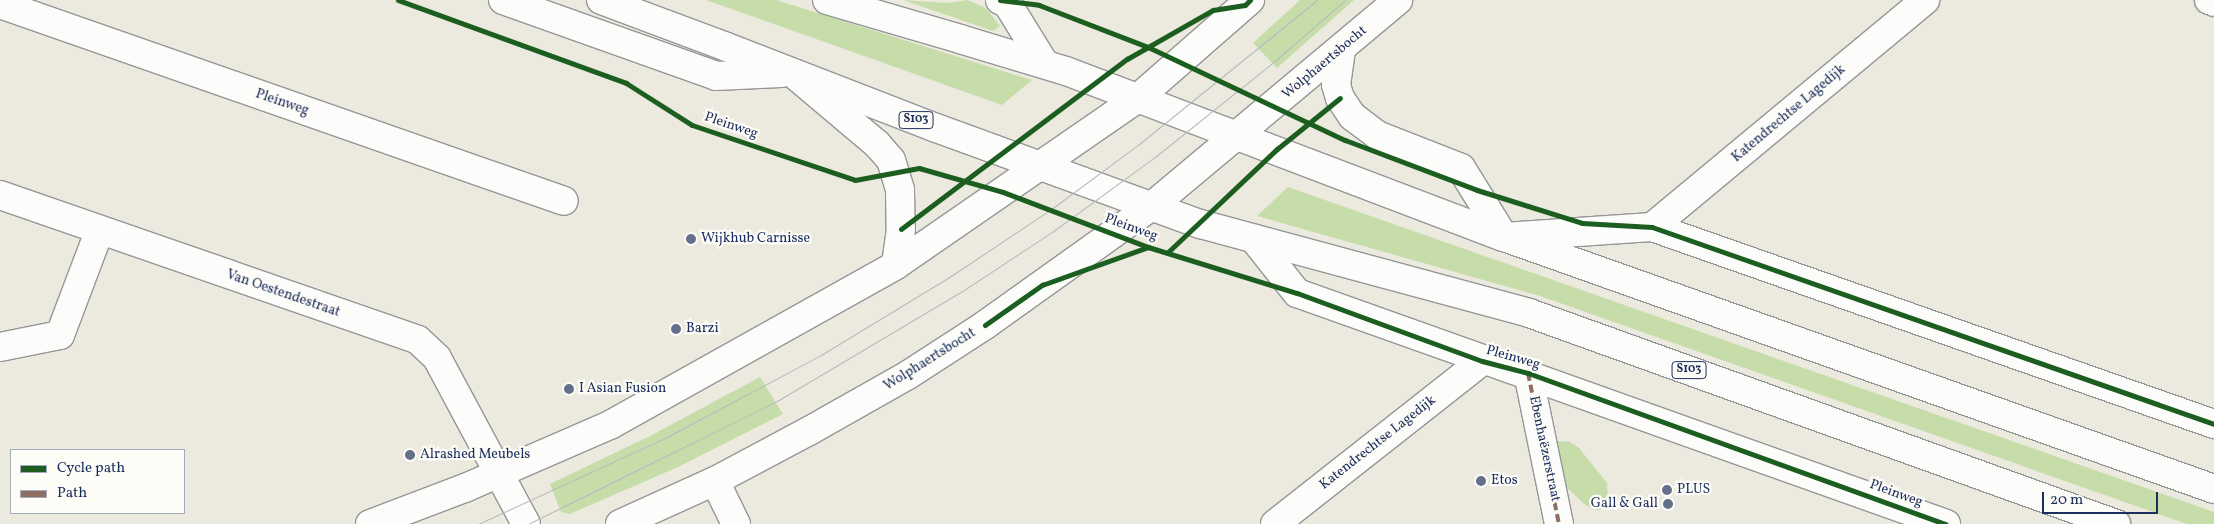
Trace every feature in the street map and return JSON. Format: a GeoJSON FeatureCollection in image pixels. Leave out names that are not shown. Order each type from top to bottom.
{"type":"FeatureCollection","features":[{"type":"Feature","properties":{"kind":"main road","name":"Pleinweg"},"geometry":{"type":"LineString","coordinates":[[503,0],[716,76],[792,72],[877,144],[891,160],[900,190],[901,229],[896,265]]}},
{"type":"Feature","properties":{"kind":"main road","name":"Pleinweg"},"geometry":{"type":"LineString","coordinates":[[601,0],[1152,206],[1254,239],[1529,313],[2116,524]]}},
{"type":"Feature","properties":{"kind":"main road"},"geometry":{"type":"LineString","coordinates":[[827,0],[1044,63],[1504,237],[2214,490]]}},
{"type":"Feature","properties":{"kind":"main road"},"geometry":{"type":"LineString","coordinates":[[1000,0],[1007,2],[1044,63]]}},
{"type":"Feature","properties":{"kind":"main road"},"geometry":{"type":"LineString","coordinates":[[370,524],[500,474],[642,409],[896,265],[1138,98],[1250,0]]}},
{"type":"Feature","properties":{"kind":"main road","name":"Wolphaertsbocht"},"geometry":{"type":"LineString","coordinates":[[620,524],[662,516],[715,481],[908,375],[985,325],[1152,206],[1341,50],[1398,0]]}},
{"type":"Feature","properties":{"kind":"main road","name":"Katendrechtse Lagedijk"},"geometry":{"type":"LineString","coordinates":[[1652,227],[1925,0]]}},
{"type":"Feature","properties":{"kind":"main road"},"geometry":{"type":"LineString","coordinates":[[2209,0],[2214,2]]}},
{"type":"Feature","properties":{"kind":"main road","name":"Pleinweg"},"geometry":{"type":"LineString","coordinates":[[0,4],[564,201]]}},
{"type":"Feature","properties":{"kind":"main road"},"geometry":{"type":"LineString","coordinates":[[1341,50],[1336,85],[1340,98],[1352,116],[1377,135],[1461,168],[1504,237]]}},
{"type":"Feature","properties":{"kind":"main road","name":"Van Oestendestraat"},"geometry":{"type":"LineString","coordinates":[[0,195],[99,232],[418,340],[437,358],[500,474]]}},
{"type":"Feature","properties":{"kind":"main road"},"geometry":{"type":"LineString","coordinates":[[1504,237],[1652,227],[2214,424]]}},
{"type":"Feature","properties":{"kind":"main road"},"geometry":{"type":"LineString","coordinates":[[0,347],[60,335],[99,232]]}},
{"type":"Feature","properties":{"kind":"main road","name":"Pleinweg"},"geometry":{"type":"LineString","coordinates":[[1254,239],[1297,293],[1482,361],[1528,373],[1946,524]]}},
{"type":"Feature","properties":{"kind":"main road","name":"Katendrechtse Lagedijk"},"geometry":{"type":"LineString","coordinates":[[1275,524],[1482,361]]}},
{"type":"Feature","properties":{"kind":"main road","name":"Ebenhaëzerstraat"},"geometry":{"type":"LineString","coordinates":[[1528,373],[1559,524]]}},
{"type":"Feature","properties":{"kind":"main road"},"geometry":{"type":"LineString","coordinates":[[500,474],[526,524]]}},
{"type":"Feature","properties":{"kind":"main road"},"geometry":{"type":"LineString","coordinates":[[715,481],[736,524]]}},
{"type":"Feature","properties":{"kind":"green space"},"geometry":{"type":"Polygon","coordinates":[[[706,0],[776,0],[1032,80],[1002,105],[706,0]]]}},
{"type":"Feature","properties":{"kind":"green space"},"geometry":{"type":"Polygon","coordinates":[[[903,0],[948,3],[967,0],[986,8],[1000,26],[993,31],[903,0]]]}},
{"type":"Feature","properties":{"kind":"green space"},"geometry":{"type":"Polygon","coordinates":[[[1300,0],[1354,0],[1277,68],[1253,43],[1300,0]]]}},
{"type":"Feature","properties":{"kind":"green space"},"geometry":{"type":"Polygon","coordinates":[[[1288,187],[2214,512],[2214,524],[2187,524],[1540,296],[1257,216],[1288,187]]]}},
{"type":"Feature","properties":{"kind":"green space"},"geometry":{"type":"Polygon","coordinates":[[[760,377],[783,414],[678,467],[570,514],[561,512],[550,484],[650,436],[760,377]]]}},
{"type":"Feature","properties":{"kind":"green space"},"geometry":{"type":"Polygon","coordinates":[[[1558,441],[1570,442],[1579,448],[1607,483],[1608,499],[1602,509],[1595,510],[1584,504],[1560,481],[1554,445],[1558,441]]]}},
{"type":"Feature","properties":{"kind":"tram line"},"geometry":{"type":"LineString","coordinates":[[478,524],[665,438],[821,355],[954,274],[1050,210],[1138,145],[1317,0]]}},
{"type":"Feature","properties":{"kind":"tram line"},"geometry":{"type":"LineString","coordinates":[[528,524],[777,401],[964,290],[1052,232],[1155,157],[1276,60],[1345,0]]}},
{"type":"Feature","properties":{"kind":"marked path"},"geometry":{"type":"LineString","coordinates":[[1528,373],[1559,524]]}},
{"type":"Feature","properties":{"kind":"cycle path"},"geometry":{"type":"LineString","coordinates":[[398,0],[626,83],[692,125],[855,180],[919,168],[1003,192],[1148,247],[1297,293],[1482,361],[1528,373],[1946,524]]}},
{"type":"Feature","properties":{"kind":"cycle path"},"geometry":{"type":"LineString","coordinates":[[1000,0],[1039,5],[1148,47],[1345,140],[1477,190],[1582,223],[1652,227],[2214,424]]}},
{"type":"Feature","properties":{"kind":"cycle path"},"geometry":{"type":"LineString","coordinates":[[901,229],[1127,59],[1213,10],[1245,5],[1250,0]]}},
{"type":"Feature","properties":{"kind":"cycle path"},"geometry":{"type":"LineString","coordinates":[[1168,252],[1277,149],[1340,98]]}},
{"type":"Feature","properties":{"kind":"cycle path"},"geometry":{"type":"LineString","coordinates":[[985,325],[1042,285],[1148,247]]}},
{"type":"Feature","properties":{"kind":"place","name":"Wijkhub Carnisse"},"geometry":{"type":"Point","coordinates":[691,239]}},
{"type":"Feature","properties":{"kind":"place","name":"Barzi"},"geometry":{"type":"Point","coordinates":[676,329]}},
{"type":"Feature","properties":{"kind":"place","name":"I Asian Fusion"},"geometry":{"type":"Point","coordinates":[569,389]}},
{"type":"Feature","properties":{"kind":"place","name":"Alrashed Meubels"},"geometry":{"type":"Point","coordinates":[410,455]}},
{"type":"Feature","properties":{"kind":"place","name":"Etos"},"geometry":{"type":"Point","coordinates":[1481,481]}},
{"type":"Feature","properties":{"kind":"place","name":"PLUS"},"geometry":{"type":"Point","coordinates":[1667,490]}},
{"type":"Feature","properties":{"kind":"place","name":"Gall & Gall"},"geometry":{"type":"Point","coordinates":[1668,504]}}]}
